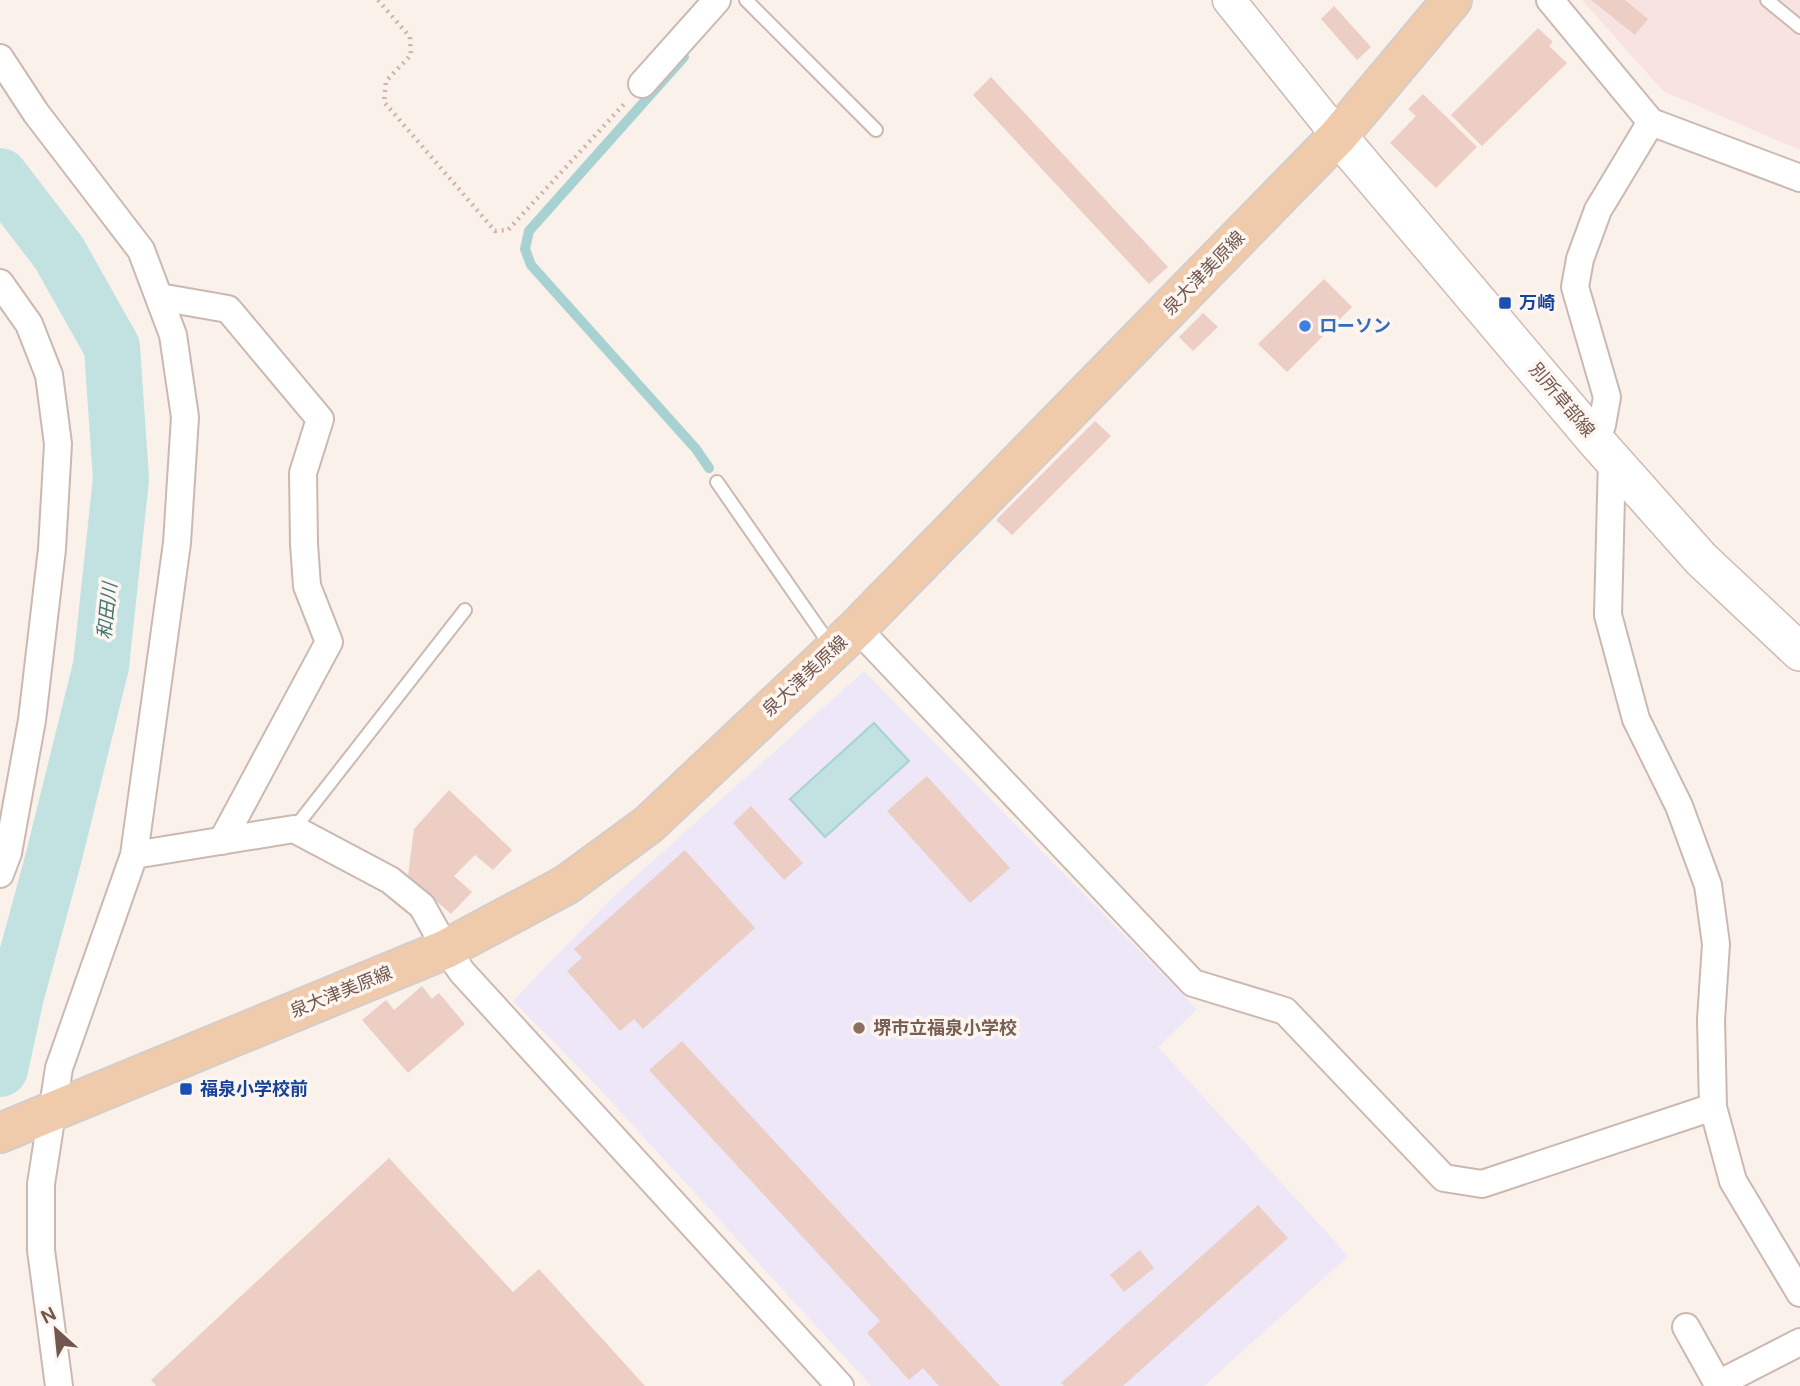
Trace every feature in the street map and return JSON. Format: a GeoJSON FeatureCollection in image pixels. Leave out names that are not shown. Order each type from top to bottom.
{"type":"FeatureCollection","features":[{"type":"Feature","properties":{"kind":"main road","name":"泉大津美原線"},"geometry":{"type":"LineString","coordinates":[[26,1121],[446,949],[566,885],[648,825],[845,638],[1338,136],[1452,0]]}},
{"type":"Feature","properties":{"kind":"main road","name":"別所草部線"},"geometry":{"type":"LineString","coordinates":[[1338,136],[1701,559],[1800,652]]}},
{"type":"Feature","properties":{"kind":"street"},"geometry":{"type":"LineString","coordinates":[[642,84],[717,0]]}},
{"type":"Feature","properties":{"kind":"street"},"geometry":{"type":"LineString","coordinates":[[1229,0],[1338,136]]}},
{"type":"Feature","properties":{"kind":"street"},"geometry":{"type":"LineString","coordinates":[[1550,0],[1651,122],[1800,178]]}},
{"type":"Feature","properties":{"kind":"street"},"geometry":{"type":"LineString","coordinates":[[0,58],[36,113],[141,250],[173,335],[185,417],[177,543],[134,855],[59,1068],[26,1121],[41,1184],[41,1250],[59,1386]]}},
{"type":"Feature","properties":{"kind":"street"},"geometry":{"type":"LineString","coordinates":[[1651,122],[1598,210],[1580,259],[1575,286],[1607,397],[1602,425],[1608,615],[1636,719],[1678,806],[1708,885],[1716,944],[1711,1020],[1713,1107],[1733,1181],[1800,1293]]}},
{"type":"Feature","properties":{"kind":"street"},"geometry":{"type":"LineString","coordinates":[[0,283],[29,324],[49,375],[58,444],[52,550],[32,720],[8,853],[0,874]]}},
{"type":"Feature","properties":{"kind":"street"},"geometry":{"type":"LineString","coordinates":[[159,297],[228,309],[320,419],[303,472],[304,544],[307,586],[329,642],[222,841]]}},
{"type":"Feature","properties":{"kind":"street"},"geometry":{"type":"LineString","coordinates":[[845,638],[1193,983],[1285,1012],[1444,1178],[1482,1184],[1713,1107]]}},
{"type":"Feature","properties":{"kind":"street"},"geometry":{"type":"LineString","coordinates":[[134,855],[294,829],[390,880],[422,906],[462,972],[840,1386]]}},
{"type":"Feature","properties":{"kind":"street"},"geometry":{"type":"LineString","coordinates":[[1686,1327],[1719,1385],[1800,1342]]}},
{"type":"Feature","properties":{"kind":"lane"},"geometry":{"type":"LineString","coordinates":[[747,0],[876,130]]}},
{"type":"Feature","properties":{"kind":"lane"},"geometry":{"type":"LineString","coordinates":[[1767,0],[1800,27]]}},
{"type":"Feature","properties":{"kind":"lane"},"geometry":{"type":"LineString","coordinates":[[717,482],[845,638]]}},
{"type":"Feature","properties":{"kind":"lane"},"geometry":{"type":"LineString","coordinates":[[294,829],[465,610]]}},
{"type":"Feature","properties":{"kind":"path"},"geometry":{"type":"LineString","coordinates":[[379,0],[410,37],[411,55],[387,81],[384,102],[495,231],[508,230],[642,84]]}},
{"type":"Feature","properties":{"kind":"shaded area"},"geometry":{"type":"Polygon","coordinates":[[[1582,0],[1800,0],[1800,150],[1663,91],[1582,0]]]}},
{"type":"Feature","properties":{"kind":"shaded area","name":"堺市立福泉小学校"},"geometry":{"type":"Polygon","coordinates":[[[864,671],[1197,1009],[1158,1047],[1348,1256],[1204,1386],[871,1386],[597,1086],[513,1001],[615,895],[864,671]]]}},
{"type":"Feature","properties":{"kind":"water"},"geometry":{"type":"Polygon","coordinates":[[[874,723],[909,761],[825,837],[790,799],[874,723]]]}},
{"type":"Feature","properties":{"kind":"building"},"geometry":{"type":"Polygon","coordinates":[[[1591,0],[1625,0],[1648,19],[1635,35],[1591,0]]]}},
{"type":"Feature","properties":{"kind":"building"},"geometry":{"type":"Polygon","coordinates":[[[1334,6],[1371,47],[1357,60],[1321,19],[1334,6]]]}},
{"type":"Feature","properties":{"kind":"building"},"geometry":{"type":"Polygon","coordinates":[[[1538,28],[1553,42],[1549,46],[1567,63],[1482,146],[1451,115],[1538,28]]]}},
{"type":"Feature","properties":{"kind":"building"},"geometry":{"type":"Polygon","coordinates":[[[991,77],[1168,267],[1149,284],[973,95],[991,77]]]}},
{"type":"Feature","properties":{"kind":"building"},"geometry":{"type":"Polygon","coordinates":[[[1423,94],[1477,147],[1436,188],[1390,143],[1416,116],[1408,109],[1423,94]]]}},
{"type":"Feature","properties":{"kind":"building","name":"ローソン"},"geometry":{"type":"Polygon","coordinates":[[[1324,279],[1352,307],[1287,372],[1258,344],[1324,279]]]}},
{"type":"Feature","properties":{"kind":"building"},"geometry":{"type":"Polygon","coordinates":[[[1203,313],[1218,327],[1193,351],[1179,337],[1203,313]]]}},
{"type":"Feature","properties":{"kind":"building"},"geometry":{"type":"Polygon","coordinates":[[[1095,421],[1111,436],[1012,535],[996,520],[1095,421]]]}},
{"type":"Feature","properties":{"kind":"building"},"geometry":{"type":"Polygon","coordinates":[[[927,776],[1010,868],[970,903],[887,811],[927,776]]]}},
{"type":"Feature","properties":{"kind":"building"},"geometry":{"type":"Polygon","coordinates":[[[449,790],[512,850],[493,870],[475,855],[454,876],[472,892],[451,914],[408,876],[414,829],[449,790]]]}},
{"type":"Feature","properties":{"kind":"building"},"geometry":{"type":"Polygon","coordinates":[[[751,806],[803,863],[784,880],[733,823],[751,806]]]}},
{"type":"Feature","properties":{"kind":"building"},"geometry":{"type":"Polygon","coordinates":[[[685,850],[755,928],[643,1029],[634,1019],[620,1031],[567,971],[582,958],[574,949],[685,850]]]}},
{"type":"Feature","properties":{"kind":"building"},"geometry":{"type":"Polygon","coordinates":[[[422,986],[432,999],[439,993],[465,1024],[408,1073],[362,1020],[386,1000],[394,1010],[422,986]]]}},
{"type":"Feature","properties":{"kind":"building"},"geometry":{"type":"Polygon","coordinates":[[[682,1041],[1000,1386],[939,1386],[923,1368],[909,1380],[867,1333],[880,1321],[649,1070],[682,1041]]]}},
{"type":"Feature","properties":{"kind":"building"},"geometry":{"type":"Polygon","coordinates":[[[389,1158],[513,1292],[539,1269],[645,1386],[156,1386],[151,1380],[389,1158]]]}},
{"type":"Feature","properties":{"kind":"building"},"geometry":{"type":"Polygon","coordinates":[[[1258,1205],[1288,1238],[1123,1386],[1064,1386],[1061,1383],[1258,1205]]]}},
{"type":"Feature","properties":{"kind":"building"},"geometry":{"type":"Polygon","coordinates":[[[1140,1250],[1154,1268],[1124,1292],[1110,1275],[1140,1250]]]}},
{"type":"Feature","properties":{"kind":"waterway"},"geometry":{"type":"LineString","coordinates":[[684,57],[529,231],[525,249],[531,265],[696,449],[709,468]]}},
{"type":"Feature","properties":{"kind":"waterway","name":"和田川"},"geometry":{"type":"LineString","coordinates":[[0,176],[59,253],[112,347],[121,479],[101,666],[16,996],[0,1069]]}},
{"type":"Feature","properties":{"kind":"place","name":"万崎"},"geometry":{"type":"Point","coordinates":[1505,303]}},
{"type":"Feature","properties":{"kind":"place","name":"ローソン"},"geometry":{"type":"Point","coordinates":[1305,326]}},
{"type":"Feature","properties":{"kind":"place","name":"堺市立福泉小学校"},"geometry":{"type":"Point","coordinates":[859,1028]}},
{"type":"Feature","properties":{"kind":"place","name":"福泉小学校前"},"geometry":{"type":"Point","coordinates":[186,1089]}}]}
